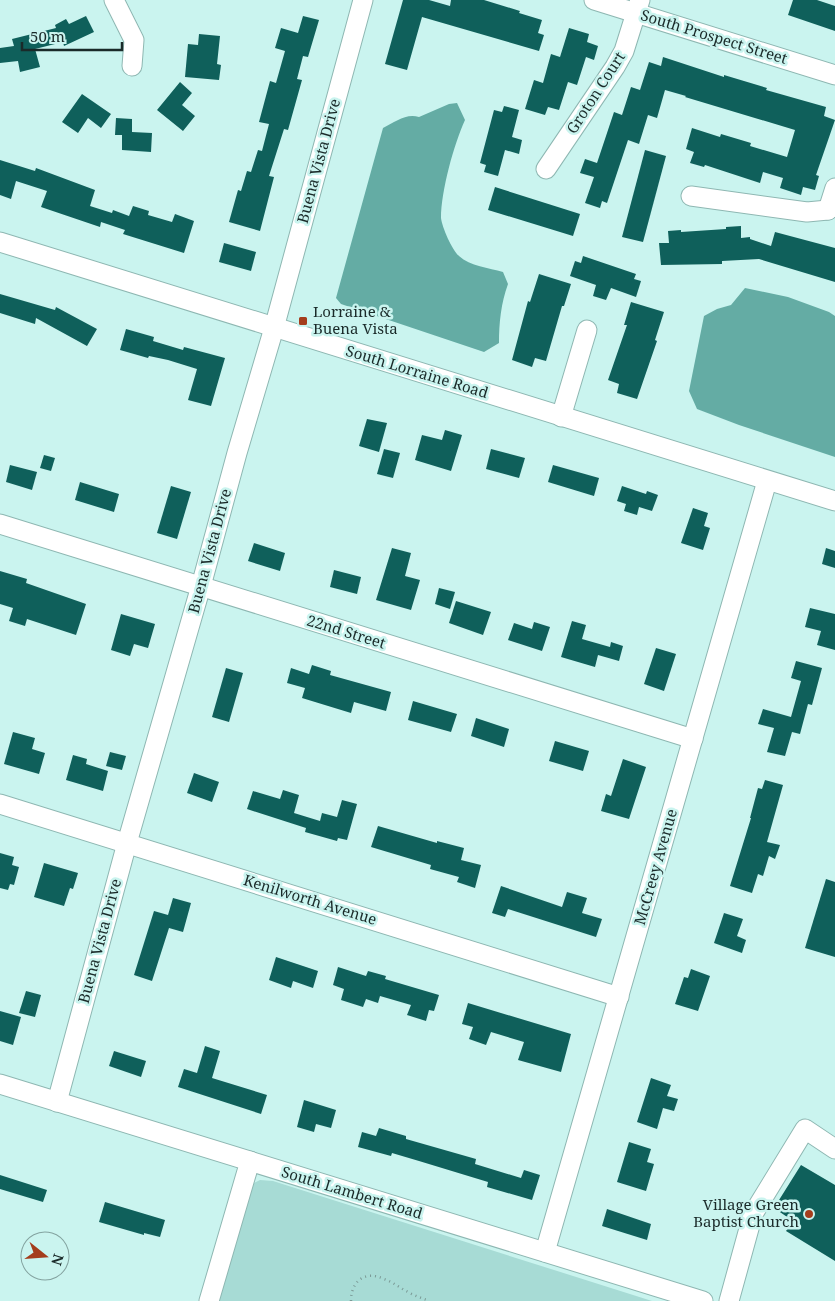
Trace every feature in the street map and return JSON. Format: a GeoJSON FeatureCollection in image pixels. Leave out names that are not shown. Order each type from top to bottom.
{"type":"FeatureCollection","features":[{"type":"Feature","properties":{"kind":"street"},"geometry":{"type":"LineString","coordinates":[[114,0],[134,40],[132,66]]}},
{"type":"Feature","properties":{"kind":"street","name":"Buena Vista Drive"},"geometry":{"type":"LineString","coordinates":[[57,1102],[126,843],[274,328],[363,0]]}},
{"type":"Feature","properties":{"kind":"street","name":"South Prospect Street"},"geometry":{"type":"LineString","coordinates":[[594,0],[638,6],[835,75]]}},
{"type":"Feature","properties":{"kind":"street","name":"Groton Court"},"geometry":{"type":"LineString","coordinates":[[546,169],[615,67],[624,51],[638,6]]}},
{"type":"Feature","properties":{"kind":"street"},"geometry":{"type":"LineString","coordinates":[[691,196],[807,212],[832,213],[835,188]]}},
{"type":"Feature","properties":{"kind":"street","name":"South Lorraine Road"},"geometry":{"type":"LineString","coordinates":[[0,242],[835,501]]}},
{"type":"Feature","properties":{"kind":"street"},"geometry":{"type":"LineString","coordinates":[[561,417],[587,330]]}},
{"type":"Feature","properties":{"kind":"street","name":"McCreey Avenue"},"geometry":{"type":"LineString","coordinates":[[545,1252],[767,481]]}},
{"type":"Feature","properties":{"kind":"street","name":"22nd Street"},"geometry":{"type":"LineString","coordinates":[[0,524],[693,739]]}},
{"type":"Feature","properties":{"kind":"street","name":"Kenilworth Avenue"},"geometry":{"type":"LineString","coordinates":[[0,804],[619,997]]}},
{"type":"Feature","properties":{"kind":"street","name":"South Lambert Road"},"geometry":{"type":"LineString","coordinates":[[0,1084],[703,1301]]}},
{"type":"Feature","properties":{"kind":"street"},"geometry":{"type":"LineString","coordinates":[[729,1301],[752,1214],[805,1129],[835,1149]]}},
{"type":"Feature","properties":{"kind":"street"},"geometry":{"type":"LineString","coordinates":[[209,1301],[250,1161]]}},
{"type":"Feature","properties":{"kind":"path"},"geometry":{"type":"LineString","coordinates":[[351,1301],[351,1292],[354,1284],[362,1278],[375,1276],[430,1301]]}},
{"type":"Feature","properties":{"kind":"shaded area"},"geometry":{"type":"Polygon","coordinates":[[[457,103],[465,120],[446,181],[442,222],[450,244],[459,256],[474,264],[503,272],[508,284],[501,313],[499,343],[484,352],[341,304],[336,298],[383,128],[405,117],[419,117],[449,104],[457,103]]]}},
{"type":"Feature","properties":{"kind":"shaded area"},"geometry":{"type":"Polygon","coordinates":[[[745,288],[788,297],[835,316],[835,457],[697,409],[689,391],[704,316],[717,309],[731,305],[745,288]]]}},
{"type":"Feature","properties":{"kind":"shaded area"},"geometry":{"type":"Polygon","coordinates":[[[260,1180],[273,1181],[652,1301],[217,1301],[252,1184],[260,1180]]]}},
{"type":"Feature","properties":{"kind":"building"},"geometry":{"type":"Polygon","coordinates":[[[403,0],[429,0],[450,6],[451,0],[484,0],[542,20],[538,33],[544,35],[539,51],[422,17],[407,70],[385,64],[403,0]]]}},
{"type":"Feature","properties":{"kind":"building"},"geometry":{"type":"Polygon","coordinates":[[[793,0],[817,0],[835,6],[835,31],[788,15],[793,0]]]}},
{"type":"Feature","properties":{"kind":"building"},"geometry":{"type":"Polygon","coordinates":[[[86,16],[94,32],[64,46],[63,42],[35,49],[40,67],[20,72],[18,61],[0,63],[0,48],[14,46],[12,39],[56,28],[55,25],[66,19],[69,24],[86,16]]]}},
{"type":"Feature","properties":{"kind":"building"},"geometry":{"type":"Polygon","coordinates":[[[303,16],[319,20],[308,57],[303,56],[297,79],[302,80],[288,130],[284,129],[269,176],[274,177],[260,231],[229,222],[238,190],[241,191],[247,171],[251,172],[258,150],[262,151],[269,124],[259,122],[270,81],[276,83],[285,51],[275,48],[281,28],[298,33],[303,16]]]}},
{"type":"Feature","properties":{"kind":"building"},"geometry":{"type":"Polygon","coordinates":[[[569,28],[589,34],[587,42],[598,46],[594,60],[586,57],[577,85],[568,82],[559,110],[548,107],[545,115],[525,109],[534,80],[543,83],[551,54],[560,57],[569,28]]]}},
{"type":"Feature","properties":{"kind":"building"},"geometry":{"type":"Polygon","coordinates":[[[199,34],[220,36],[217,64],[221,65],[219,80],[185,77],[188,44],[198,45],[199,34]]]}},
{"type":"Feature","properties":{"kind":"building"},"geometry":{"type":"Polygon","coordinates":[[[663,57],[826,107],[824,116],[835,120],[816,175],[819,176],[815,190],[803,187],[801,195],[780,188],[783,178],[763,172],[760,183],[705,165],[704,167],[690,163],[694,152],[686,149],[692,128],[720,137],[721,134],[751,143],[750,146],[787,157],[795,130],[665,90],[657,118],[648,115],[639,144],[628,140],[607,203],[602,201],[600,208],[585,203],[594,177],[580,173],[585,159],[597,163],[614,112],[622,115],[631,87],[640,90],[649,62],[661,66],[663,57]]]}},
{"type":"Feature","properties":{"kind":"building"},"geometry":{"type":"Polygon","coordinates":[[[180,82],[192,93],[182,105],[195,116],[183,131],[157,110],[180,82]]]}},
{"type":"Feature","properties":{"kind":"building"},"geometry":{"type":"Polygon","coordinates":[[[82,94],[111,114],[101,128],[88,118],[78,133],[62,122],[82,94]]]}},
{"type":"Feature","properties":{"kind":"building"},"geometry":{"type":"Polygon","coordinates":[[[504,106],[519,110],[512,137],[522,140],[519,154],[505,150],[498,176],[484,172],[486,165],[480,163],[494,110],[502,112],[504,106]]]}},
{"type":"Feature","properties":{"kind":"building"},"geometry":{"type":"Polygon","coordinates":[[[116,118],[132,119],[132,132],[152,133],[151,152],[122,150],[122,135],[115,135],[116,118]]]}},
{"type":"Feature","properties":{"kind":"building"},"geometry":{"type":"Polygon","coordinates":[[[645,150],[666,156],[643,242],[622,237],[645,150]]]}},
{"type":"Feature","properties":{"kind":"building"},"geometry":{"type":"Polygon","coordinates":[[[0,160],[35,171],[36,168],[95,190],[90,206],[112,213],[113,210],[129,216],[133,206],[149,211],[148,215],[172,222],[175,214],[194,221],[184,253],[123,234],[125,230],[101,222],[100,227],[41,207],[47,191],[16,181],[11,199],[0,195],[0,160]]]}},
{"type":"Feature","properties":{"kind":"building"},"geometry":{"type":"Polygon","coordinates":[[[495,187],[580,214],[573,236],[488,210],[495,187]]]}},
{"type":"Feature","properties":{"kind":"building"},"geometry":{"type":"Polygon","coordinates":[[[741,226],[741,238],[750,237],[750,239],[771,246],[775,232],[835,248],[835,282],[759,259],[722,261],[722,264],[661,265],[659,243],[669,243],[668,231],[726,229],[726,227],[741,226]]]}},
{"type":"Feature","properties":{"kind":"building"},"geometry":{"type":"Polygon","coordinates":[[[224,243],[256,252],[251,271],[219,262],[224,243]]]}},
{"type":"Feature","properties":{"kind":"building"},"geometry":{"type":"Polygon","coordinates":[[[583,256],[636,274],[634,279],[641,281],[636,297],[611,288],[606,300],[593,296],[596,285],[570,276],[575,261],[581,263],[583,256]]]}},
{"type":"Feature","properties":{"kind":"building"},"geometry":{"type":"Polygon","coordinates":[[[539,274],[571,284],[564,306],[562,306],[546,361],[535,358],[532,367],[512,360],[528,301],[530,302],[539,274]]]}},
{"type":"Feature","properties":{"kind":"building"},"geometry":{"type":"Polygon","coordinates":[[[0,294],[55,310],[56,307],[97,329],[87,346],[36,318],[35,324],[0,313],[0,294]]]}},
{"type":"Feature","properties":{"kind":"building"},"geometry":{"type":"Polygon","coordinates":[[[631,302],[664,312],[655,340],[657,341],[637,399],[617,393],[619,384],[608,380],[627,325],[624,325],[631,302]]]}},
{"type":"Feature","properties":{"kind":"building"},"geometry":{"type":"Polygon","coordinates":[[[126,329],[154,337],[153,341],[183,350],[184,347],[225,358],[211,406],[188,400],[197,369],[168,360],[149,356],[148,358],[120,350],[126,329]]]}},
{"type":"Feature","properties":{"kind":"building"},"geometry":{"type":"Polygon","coordinates":[[[367,419],[387,423],[379,452],[359,446],[367,419]]]}},
{"type":"Feature","properties":{"kind":"building"},"geometry":{"type":"Polygon","coordinates":[[[445,430],[462,435],[451,471],[415,460],[422,435],[442,440],[445,430]]]}},
{"type":"Feature","properties":{"kind":"building"},"geometry":{"type":"Polygon","coordinates":[[[384,449],[400,453],[393,478],[377,474],[384,449]]]}},
{"type":"Feature","properties":{"kind":"building"},"geometry":{"type":"Polygon","coordinates":[[[491,449],[525,458],[519,478],[486,469],[491,449]]]}},
{"type":"Feature","properties":{"kind":"building"},"geometry":{"type":"Polygon","coordinates":[[[44,455],[55,458],[51,471],[40,468],[44,455]]]}},
{"type":"Feature","properties":{"kind":"building"},"geometry":{"type":"Polygon","coordinates":[[[10,465],[37,472],[32,490],[6,482],[10,465]]]}},
{"type":"Feature","properties":{"kind":"building"},"geometry":{"type":"Polygon","coordinates":[[[553,465],[599,478],[594,496],[548,482],[553,465]]]}},
{"type":"Feature","properties":{"kind":"building"},"geometry":{"type":"Polygon","coordinates":[[[80,482],[119,494],[114,512],[75,500],[80,482]]]}},
{"type":"Feature","properties":{"kind":"building"},"geometry":{"type":"Polygon","coordinates":[[[171,486],[191,492],[177,539],[157,533],[171,486]]]}},
{"type":"Feature","properties":{"kind":"building"},"geometry":{"type":"Polygon","coordinates":[[[622,486],[646,494],[647,491],[658,495],[652,511],[639,507],[637,515],[624,511],[626,504],[617,501],[622,486]]]}},
{"type":"Feature","properties":{"kind":"building"},"geometry":{"type":"Polygon","coordinates":[[[693,508],[708,513],[704,526],[710,528],[703,550],[681,543],[693,508]]]}},
{"type":"Feature","properties":{"kind":"building"},"geometry":{"type":"Polygon","coordinates":[[[254,543],[285,553],[280,571],[248,561],[254,543]]]}},
{"type":"Feature","properties":{"kind":"building"},"geometry":{"type":"Polygon","coordinates":[[[392,548],[411,553],[405,576],[420,580],[411,610],[376,600],[392,548]]]}},
{"type":"Feature","properties":{"kind":"building"},"geometry":{"type":"Polygon","coordinates":[[[826,548],[835,551],[835,568],[822,564],[826,548]]]}},
{"type":"Feature","properties":{"kind":"building"},"geometry":{"type":"Polygon","coordinates":[[[334,570],[361,577],[357,594],[330,587],[334,570]]]}},
{"type":"Feature","properties":{"kind":"building"},"geometry":{"type":"Polygon","coordinates":[[[0,571],[27,579],[26,583],[86,604],[76,635],[27,619],[25,626],[9,621],[13,608],[0,604],[0,571]]]}},
{"type":"Feature","properties":{"kind":"building"},"geometry":{"type":"Polygon","coordinates":[[[439,588],[455,592],[450,609],[435,604],[439,588]]]}},
{"type":"Feature","properties":{"kind":"building"},"geometry":{"type":"Polygon","coordinates":[[[456,601],[491,612],[483,635],[449,623],[456,601]]]}},
{"type":"Feature","properties":{"kind":"building"},"geometry":{"type":"Polygon","coordinates":[[[810,608],[835,614],[835,650],[817,645],[821,631],[805,627],[810,608]]]}},
{"type":"Feature","properties":{"kind":"building"},"geometry":{"type":"Polygon","coordinates":[[[121,614],[155,624],[148,648],[134,644],[130,656],[111,650],[121,614]]]}},
{"type":"Feature","properties":{"kind":"building"},"geometry":{"type":"Polygon","coordinates":[[[572,621],[586,625],[582,639],[610,647],[611,642],[623,646],[619,661],[598,655],[595,667],[561,657],[572,621]]]}},
{"type":"Feature","properties":{"kind":"building"},"geometry":{"type":"Polygon","coordinates":[[[534,622],[550,627],[542,651],[508,640],[514,623],[532,629],[534,622]]]}},
{"type":"Feature","properties":{"kind":"building"},"geometry":{"type":"Polygon","coordinates":[[[656,648],[676,654],[664,691],[644,684],[656,648]]]}},
{"type":"Feature","properties":{"kind":"building"},"geometry":{"type":"Polygon","coordinates":[[[796,661],[822,668],[812,705],[808,704],[800,734],[792,732],[785,756],[767,752],[774,728],[758,724],[763,709],[791,717],[801,681],[791,678],[796,661]]]}},
{"type":"Feature","properties":{"kind":"building"},"geometry":{"type":"Polygon","coordinates":[[[312,665],[331,671],[330,675],[391,692],[386,711],[354,702],[351,713],[302,698],[305,688],[287,683],[291,668],[309,674],[312,665]]]}},
{"type":"Feature","properties":{"kind":"building"},"geometry":{"type":"Polygon","coordinates":[[[226,668],[243,673],[229,722],[212,717],[226,668]]]}},
{"type":"Feature","properties":{"kind":"building"},"geometry":{"type":"Polygon","coordinates":[[[413,701],[457,714],[451,732],[408,720],[413,701]]]}},
{"type":"Feature","properties":{"kind":"building"},"geometry":{"type":"Polygon","coordinates":[[[476,718],[509,729],[504,747],[471,736],[476,718]]]}},
{"type":"Feature","properties":{"kind":"building"},"geometry":{"type":"Polygon","coordinates":[[[13,732],[35,738],[32,749],[45,753],[39,774],[4,764],[13,732]]]}},
{"type":"Feature","properties":{"kind":"building"},"geometry":{"type":"Polygon","coordinates":[[[555,741],[589,751],[583,771],[549,761],[555,741]]]}},
{"type":"Feature","properties":{"kind":"building"},"geometry":{"type":"Polygon","coordinates":[[[110,752],[126,756],[122,770],[106,766],[110,752]]]}},
{"type":"Feature","properties":{"kind":"building"},"geometry":{"type":"Polygon","coordinates":[[[73,755],[87,759],[86,764],[108,771],[103,791],[66,780],[73,755]]]}},
{"type":"Feature","properties":{"kind":"building"},"geometry":{"type":"Polygon","coordinates":[[[623,759],[646,767],[629,819],[601,811],[606,794],[611,796],[623,759]]]}},
{"type":"Feature","properties":{"kind":"building"},"geometry":{"type":"Polygon","coordinates":[[[194,773],[219,782],[212,802],[187,793],[194,773]]]}},
{"type":"Feature","properties":{"kind":"building"},"geometry":{"type":"Polygon","coordinates":[[[765,780],[783,785],[767,842],[780,845],[775,859],[769,856],[763,876],[758,874],[752,893],[730,886],[751,818],[758,788],[762,789],[765,780]]]}},
{"type":"Feature","properties":{"kind":"building"},"geometry":{"type":"Polygon","coordinates":[[[283,790],[299,795],[294,813],[320,821],[322,813],[337,817],[342,800],[357,804],[347,840],[338,838],[337,841],[305,832],[306,828],[247,809],[253,791],[280,799],[283,790]]]}},
{"type":"Feature","properties":{"kind":"building"},"geometry":{"type":"Polygon","coordinates":[[[378,826],[437,843],[437,841],[464,848],[461,860],[481,865],[475,888],[457,882],[459,877],[430,869],[431,865],[371,847],[378,826]]]}},
{"type":"Feature","properties":{"kind":"building"},"geometry":{"type":"Polygon","coordinates":[[[0,853],[14,857],[12,865],[19,867],[14,885],[10,884],[8,890],[0,888],[0,853]]]}},
{"type":"Feature","properties":{"kind":"building"},"geometry":{"type":"Polygon","coordinates":[[[44,863],[78,873],[73,889],[70,888],[64,906],[34,897],[44,863]]]}},
{"type":"Feature","properties":{"kind":"building"},"geometry":{"type":"Polygon","coordinates":[[[826,879],[835,882],[835,957],[805,948],[826,879]]]}},
{"type":"Feature","properties":{"kind":"building"},"geometry":{"type":"Polygon","coordinates":[[[501,886],[562,907],[567,892],[587,898],[582,913],[602,919],[596,937],[508,909],[505,917],[492,913],[501,886]]]}},
{"type":"Feature","properties":{"kind":"building"},"geometry":{"type":"Polygon","coordinates":[[[173,898],[191,903],[183,932],[169,928],[152,981],[134,975],[154,911],[168,915],[173,898]]]}},
{"type":"Feature","properties":{"kind":"building"},"geometry":{"type":"Polygon","coordinates":[[[724,913],[743,919],[737,936],[746,940],[742,953],[714,943],[724,913]]]}},
{"type":"Feature","properties":{"kind":"building"},"geometry":{"type":"Polygon","coordinates":[[[276,957],[318,971],[313,988],[293,981],[291,988],[269,980],[276,957]]]}},
{"type":"Feature","properties":{"kind":"building"},"geometry":{"type":"Polygon","coordinates":[[[338,967],[366,976],[368,971],[386,976],[385,979],[439,995],[434,1011],[429,1010],[426,1021],[407,1015],[411,1005],[380,996],[378,1003],[366,999],[363,1007],[341,1000],[344,989],[333,985],[338,967]]]}},
{"type":"Feature","properties":{"kind":"building"},"geometry":{"type":"Polygon","coordinates":[[[691,969],[710,976],[698,1011],[675,1004],[684,977],[688,978],[691,969]]]}},
{"type":"Feature","properties":{"kind":"building"},"geometry":{"type":"Polygon","coordinates":[[[26,991],[41,995],[35,1017],[19,1013],[26,991]]]}},
{"type":"Feature","properties":{"kind":"building"},"geometry":{"type":"Polygon","coordinates":[[[468,1003],[571,1034],[561,1072],[518,1060],[524,1042],[491,1032],[486,1045],[469,1039],[473,1027],[462,1024],[468,1003]]]}},
{"type":"Feature","properties":{"kind":"building"},"geometry":{"type":"Polygon","coordinates":[[[0,1011],[21,1017],[13,1045],[0,1041],[0,1011]]]}},
{"type":"Feature","properties":{"kind":"building"},"geometry":{"type":"Polygon","coordinates":[[[205,1046],[220,1051],[212,1078],[267,1095],[261,1114],[178,1087],[184,1069],[197,1073],[205,1046]]]}},
{"type":"Feature","properties":{"kind":"building"},"geometry":{"type":"Polygon","coordinates":[[[114,1051],[146,1061],[141,1077],[109,1066],[114,1051]]]}},
{"type":"Feature","properties":{"kind":"building"},"geometry":{"type":"Polygon","coordinates":[[[651,1078],[671,1085],[667,1096],[678,1099],[674,1111],[663,1108],[657,1129],[637,1122],[651,1078]]]}},
{"type":"Feature","properties":{"kind":"building"},"geometry":{"type":"Polygon","coordinates":[[[304,1100],[336,1110],[331,1128],[316,1124],[314,1132],[297,1127],[304,1100]]]}},
{"type":"Feature","properties":{"kind":"building"},"geometry":{"type":"Polygon","coordinates":[[[379,1128],[406,1136],[406,1139],[476,1159],[475,1164],[521,1178],[524,1170],[540,1175],[532,1200],[487,1187],[488,1182],[392,1153],[391,1156],[358,1147],[362,1132],[376,1136],[379,1128]]]}},
{"type":"Feature","properties":{"kind":"building"},"geometry":{"type":"Polygon","coordinates":[[[629,1142],[651,1149],[647,1162],[654,1164],[646,1191],[617,1182],[629,1142]]]}},
{"type":"Feature","properties":{"kind":"building","name":"Village Green Baptist Church"},"geometry":{"type":"Polygon","coordinates":[[[801,1165],[835,1185],[835,1261],[786,1231],[793,1221],[774,1208],[801,1165]]]}},
{"type":"Feature","properties":{"kind":"building"},"geometry":{"type":"Polygon","coordinates":[[[0,1175],[47,1190],[43,1202],[0,1189],[0,1175]]]}},
{"type":"Feature","properties":{"kind":"building"},"geometry":{"type":"Polygon","coordinates":[[[105,1202],[165,1220],[160,1237],[144,1233],[144,1235],[99,1222],[105,1202]]]}},
{"type":"Feature","properties":{"kind":"building"},"geometry":{"type":"Polygon","coordinates":[[[607,1209],[651,1224],[647,1240],[602,1226],[607,1209]]]}},
{"type":"Feature","properties":{"kind":"place","name":"Lorraine & Buena Vista"},"geometry":{"type":"Point","coordinates":[303,321]}},
{"type":"Feature","properties":{"kind":"place","name":"Village Green Baptist Church"},"geometry":{"type":"Point","coordinates":[809,1214]}}]}
